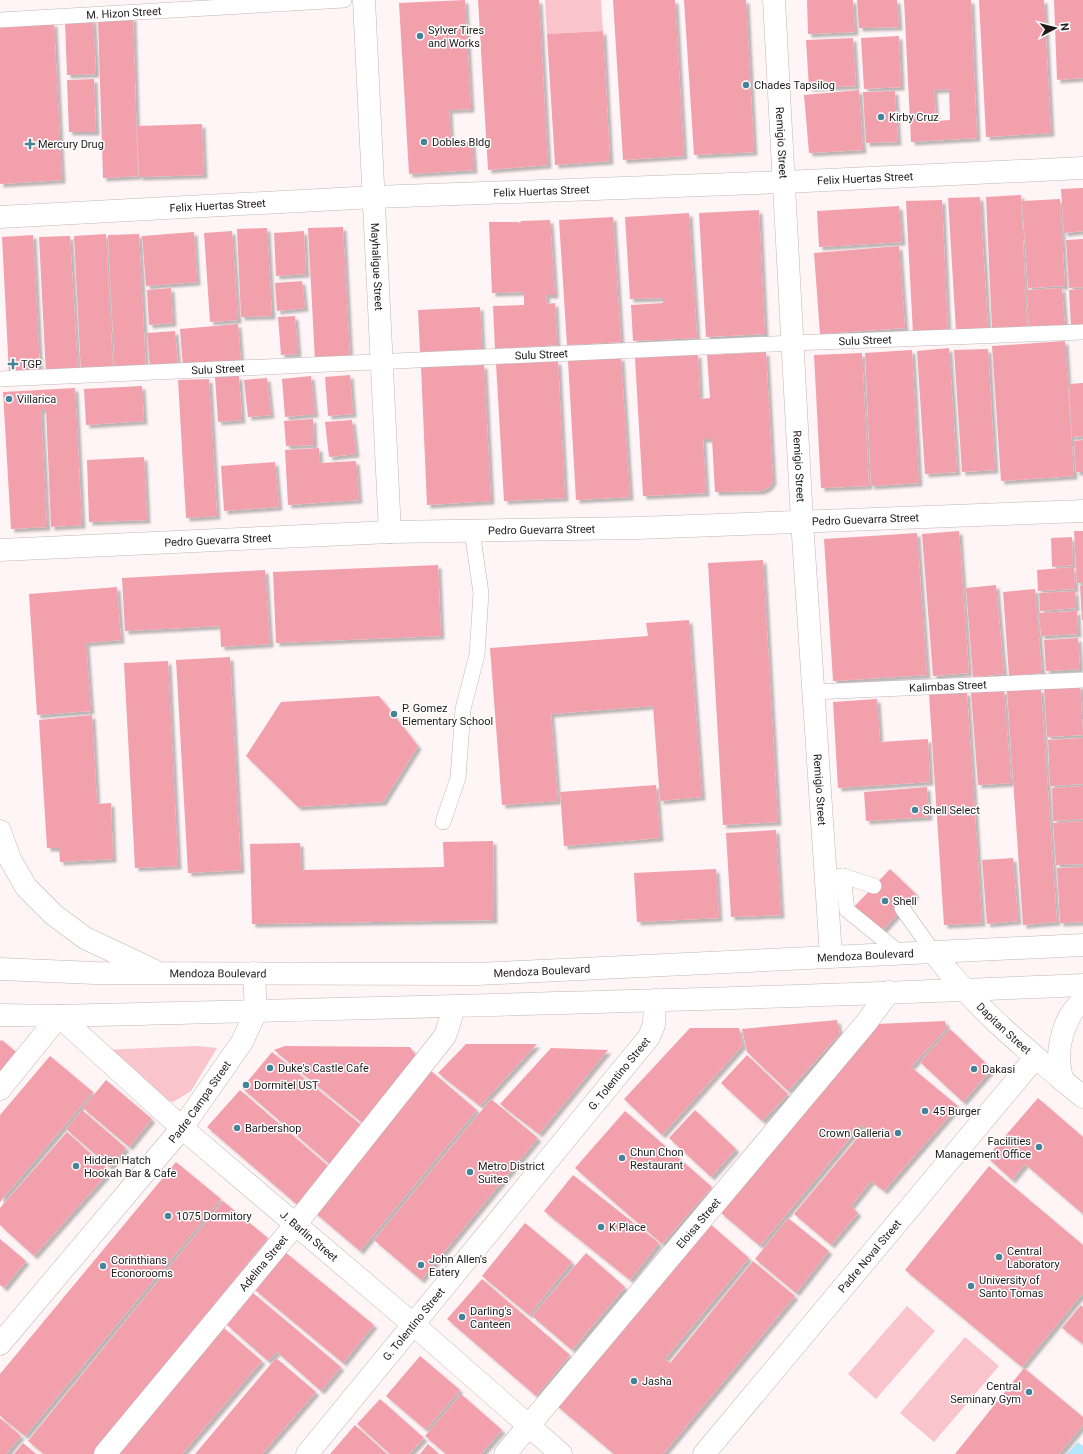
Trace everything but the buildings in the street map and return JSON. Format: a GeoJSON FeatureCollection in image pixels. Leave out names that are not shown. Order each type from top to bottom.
{"type":"FeatureCollection","features":[{"type":"Feature","properties":{"kind":"street","name":"Mayhaligue Street"},"geometry":{"type":"LineString","coordinates":[[364,0],[375,197],[380,362],[390,532]]}},
{"type":"Feature","properties":{"kind":"street","name":"Remigio Street"},"geometry":{"type":"LineString","coordinates":[[774,0],[785,182],[802,521],[813,692],[838,911],[831,956]]}},
{"type":"Feature","properties":{"kind":"street","name":"Felix Huertas Street"},"geometry":{"type":"LineString","coordinates":[[0,217],[375,197],[785,182],[1083,168]]}},
{"type":"Feature","properties":{"kind":"street","name":"Pedro Guevarra Street"},"geometry":{"type":"LineString","coordinates":[[0,550],[390,532],[638,528],[1083,511]]}},
{"type":"Feature","properties":{"kind":"street"},"geometry":{"type":"LineString","coordinates":[[0,831],[10,858],[26,887],[54,915],[85,938],[160,973]]}},
{"type":"Feature","properties":{"kind":"street","name":"Mendoza Boulevard"},"geometry":{"type":"LineString","coordinates":[[0,968],[95,973],[477,974],[1083,945]]}},
{"type":"Feature","properties":{"kind":"street","name":"Dapitan Street"},"geometry":{"type":"LineString","coordinates":[[934,953],[965,991],[1035,1058],[1083,1097]]}},
{"type":"Feature","properties":{"kind":"street","name":"Padre Campa Street"},"geometry":{"type":"LineString","coordinates":[[0,1344],[182,1128],[242,1042],[256,1012],[254,973]]}},
{"type":"Feature","properties":{"kind":"street"},"geometry":{"type":"LineString","coordinates":[[0,1015],[59,1016],[451,1007],[890,992],[965,991],[1083,985]]}},
{"type":"Feature","properties":{"kind":"street","name":"Eloisa Street"},"geometry":{"type":"LineString","coordinates":[[505,1454],[856,1035],[890,992]]}},
{"type":"Feature","properties":{"kind":"street","name":"G. Tolentino Street"},"geometry":{"type":"LineString","coordinates":[[307,1454],[649,1037],[654,1025],[655,1000]]}},
{"type":"Feature","properties":{"kind":"street"},"geometry":{"type":"LineString","coordinates":[[1062,1080],[1059,1058],[1062,1037],[1068,1021],[1083,1001]]}},
{"type":"Feature","properties":{"kind":"street","name":"Adelina Street"},"geometry":{"type":"LineString","coordinates":[[105,1454],[296,1225],[445,1036],[451,1018],[451,1007]]}},
{"type":"Feature","properties":{"kind":"street"},"geometry":{"type":"LineString","coordinates":[[0,1089],[59,1016]]}},
{"type":"Feature","properties":{"kind":"street","name":"J. Barlin Street"},"geometry":{"type":"LineString","coordinates":[[59,1016],[182,1128],[414,1325],[561,1454]]}},
{"type":"Feature","properties":{"kind":"street","name":"Padre Noval Street"},"geometry":{"type":"LineString","coordinates":[[704,1454],[1035,1058]]}},
{"type":"Feature","properties":{"kind":"lane","name":"M. Hizon Street"},"geometry":{"type":"LineString","coordinates":[[0,20],[344,0]]}},
{"type":"Feature","properties":{"kind":"lane","name":"Sulu Street"},"geometry":{"type":"LineString","coordinates":[[0,379],[793,343],[1083,332]]}},
{"type":"Feature","properties":{"kind":"lane"},"geometry":{"type":"LineString","coordinates":[[442,822],[458,778],[464,709],[477,655],[481,593],[472,530]]}},
{"type":"Feature","properties":{"kind":"lane","name":"Kalimbas Street"},"geometry":{"type":"LineString","coordinates":[[813,692],[1083,680]]}},
{"type":"Feature","properties":{"kind":"lane"},"geometry":{"type":"LineString","coordinates":[[835,877],[874,886]]}},
{"type":"Feature","properties":{"kind":"lane"},"geometry":{"type":"LineString","coordinates":[[902,908],[934,953]]}},
{"type":"Feature","properties":{"kind":"lane"},"geometry":{"type":"LineString","coordinates":[[838,911],[901,954]]}},
{"type":"Feature","properties":{"kind":"shaded area"},"geometry":{"type":"Polygon","coordinates":[[[545,0],[601,0],[603,31],[547,34],[545,0]]]}},
{"type":"Feature","properties":{"kind":"shaded area"},"geometry":{"type":"Polygon","coordinates":[[[196,1046],[217,1048],[191,1091],[173,1102],[161,1098],[103,1050],[196,1046]]]}},
{"type":"Feature","properties":{"kind":"shaded area"},"geometry":{"type":"Polygon","coordinates":[[[907,1306],[935,1331],[876,1399],[848,1374],[907,1306]]]}},
{"type":"Feature","properties":{"kind":"shaded area"},"geometry":{"type":"Polygon","coordinates":[[[965,1337],[999,1366],[934,1442],[900,1413],[965,1337]]]}},
{"type":"Feature","properties":{"kind":"water"},"geometry":{"type":"Polygon","coordinates":[[[1078,1442],[1083,1446],[1083,1454],[1067,1454],[1078,1442]]]}},
{"type":"Feature","properties":{"kind":"place","name":"Sylver Tires and Works"},"geometry":{"type":"Point","coordinates":[420,36]}},
{"type":"Feature","properties":{"kind":"place","name":"Chades Tapsilog"},"geometry":{"type":"Point","coordinates":[746,85]}},
{"type":"Feature","properties":{"kind":"place","name":"Kirby Cruz"},"geometry":{"type":"Point","coordinates":[881,117]}},
{"type":"Feature","properties":{"kind":"place","name":"Dobles Bldg"},"geometry":{"type":"Point","coordinates":[424,142]}},
{"type":"Feature","properties":{"kind":"place","name":"Mercury Drug"},"geometry":{"type":"Point","coordinates":[30,144]}},
{"type":"Feature","properties":{"kind":"place","name":"TGP"},"geometry":{"type":"Point","coordinates":[13,364]}},
{"type":"Feature","properties":{"kind":"place","name":"Villarica"},"geometry":{"type":"Point","coordinates":[9,399]}},
{"type":"Feature","properties":{"kind":"place","name":"P. Gomez Elementary School"},"geometry":{"type":"Point","coordinates":[394,714]}},
{"type":"Feature","properties":{"kind":"place","name":"Shell Select"},"geometry":{"type":"Point","coordinates":[915,810]}},
{"type":"Feature","properties":{"kind":"place","name":"Shell"},"geometry":{"type":"Point","coordinates":[885,901]}},
{"type":"Feature","properties":{"kind":"place","name":"Duke's Castle Cafe"},"geometry":{"type":"Point","coordinates":[270,1068]}},
{"type":"Feature","properties":{"kind":"place","name":"Dakasi"},"geometry":{"type":"Point","coordinates":[974,1069]}},
{"type":"Feature","properties":{"kind":"place","name":"Dormitel UST"},"geometry":{"type":"Point","coordinates":[246,1085]}},
{"type":"Feature","properties":{"kind":"place","name":"45 Burger"},"geometry":{"type":"Point","coordinates":[925,1111]}},
{"type":"Feature","properties":{"kind":"place","name":"Barbershop"},"geometry":{"type":"Point","coordinates":[237,1128]}},
{"type":"Feature","properties":{"kind":"place","name":"Crown Galleria"},"geometry":{"type":"Point","coordinates":[898,1133]}},
{"type":"Feature","properties":{"kind":"place","name":"Facilities Management Office"},"geometry":{"type":"Point","coordinates":[1039,1147]}},
{"type":"Feature","properties":{"kind":"place","name":"Chun Chon Restaurant"},"geometry":{"type":"Point","coordinates":[622,1158]}},
{"type":"Feature","properties":{"kind":"place","name":"Hidden Hatch Hookah Bar & Cafe"},"geometry":{"type":"Point","coordinates":[76,1166]}},
{"type":"Feature","properties":{"kind":"place","name":"Metro District Suites"},"geometry":{"type":"Point","coordinates":[470,1172]}},
{"type":"Feature","properties":{"kind":"place","name":"1075 Dormitory"},"geometry":{"type":"Point","coordinates":[168,1216]}},
{"type":"Feature","properties":{"kind":"place","name":"K Place"},"geometry":{"type":"Point","coordinates":[601,1227]}},
{"type":"Feature","properties":{"kind":"place","name":"Central Laboratory"},"geometry":{"type":"Point","coordinates":[999,1257]}},
{"type":"Feature","properties":{"kind":"place","name":"John Allen's Eatery"},"geometry":{"type":"Point","coordinates":[421,1265]}},
{"type":"Feature","properties":{"kind":"place","name":"Corinthians Econorooms"},"geometry":{"type":"Point","coordinates":[103,1266]}},
{"type":"Feature","properties":{"kind":"place","name":"University of Santo Tomas"},"geometry":{"type":"Point","coordinates":[971,1286]}},
{"type":"Feature","properties":{"kind":"place","name":"Darling's Canteen"},"geometry":{"type":"Point","coordinates":[462,1317]}},
{"type":"Feature","properties":{"kind":"place","name":"Jasha"},"geometry":{"type":"Point","coordinates":[634,1381]}},
{"type":"Feature","properties":{"kind":"place","name":"Central Seminary Gym"},"geometry":{"type":"Point","coordinates":[1029,1392]}}]}
